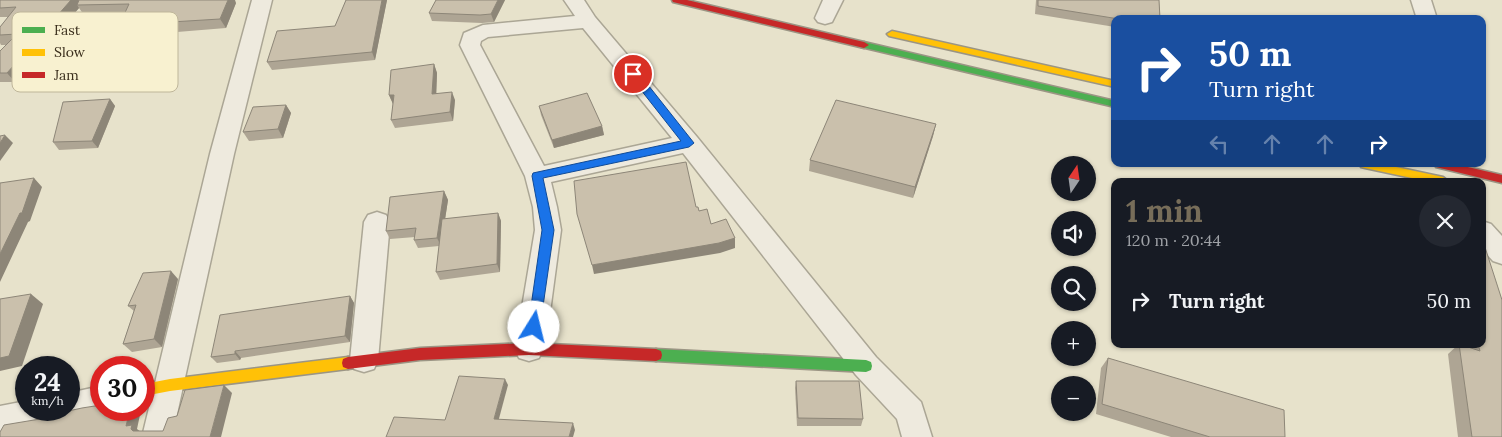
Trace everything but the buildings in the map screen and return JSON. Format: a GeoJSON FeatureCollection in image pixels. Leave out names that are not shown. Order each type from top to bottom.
{"type":"FeatureCollection","features":[{"type":"Feature","properties":{"kind":"main road"},"geometry":{"type":"LineString","coordinates":[[676,0],[920,60],[1111,103]]}},
{"type":"Feature","properties":{"kind":"main road"},"geometry":{"type":"LineString","coordinates":[[880,31],[1111,83]]}},
{"type":"Feature","properties":{"kind":"main road"},"geometry":{"type":"LineString","coordinates":[[1378,167],[1428,178]]}},
{"type":"Feature","properties":{"kind":"main road"},"geometry":{"type":"LineString","coordinates":[[1470,167],[1502,179]]}},
{"type":"Feature","properties":{"kind":"main road"},"geometry":{"type":"LineString","coordinates":[[155,388],[420,354],[529,349],[866,366]]}},
{"type":"Feature","properties":{"kind":"street"},"geometry":{"type":"LineString","coordinates":[[157,437],[222,154],[262,0]]}},
{"type":"Feature","properties":{"kind":"street"},"geometry":{"type":"LineString","coordinates":[[574,0],[588,21],[689,143],[866,366],[910,412],[917,437]]}},
{"type":"Feature","properties":{"kind":"street"},"geometry":{"type":"LineString","coordinates":[[825,18],[834,0]]}},
{"type":"Feature","properties":{"kind":"street"},"geometry":{"type":"LineString","coordinates":[[1421,0],[1426,15]]}},
{"type":"Feature","properties":{"kind":"street"},"geometry":{"type":"LineString","coordinates":[[529,349],[548,230],[537,176],[470,45],[471,38],[483,31],[588,21]]}},
{"type":"Feature","properties":{"kind":"street"},"geometry":{"type":"LineString","coordinates":[[537,176],[689,143]]}},
{"type":"Feature","properties":{"kind":"street"},"geometry":{"type":"LineString","coordinates":[[364,360],[377,222]]}},
{"type":"Feature","properties":{"kind":"street"},"geometry":{"type":"LineString","coordinates":[[1486,236],[1502,254]]}},
{"type":"Feature","properties":{"kind":"street"},"geometry":{"type":"LineString","coordinates":[[0,420],[15,417]]}},
{"type":"Feature","properties":{"kind":"traffic: fast"},"geometry":{"type":"LineString","coordinates":[[864,45],[1111,103]]}},
{"type":"Feature","properties":{"kind":"traffic: fast"},"geometry":{"type":"LineString","coordinates":[[656,355],[866,366]]}},
{"type":"Feature","properties":{"kind":"traffic: slow"},"geometry":{"type":"LineString","coordinates":[[892,34],[1111,83]]}},
{"type":"Feature","properties":{"kind":"traffic: slow"},"geometry":{"type":"LineString","coordinates":[[1379,167],[1429,178]]}},
{"type":"Feature","properties":{"kind":"traffic: slow"},"geometry":{"type":"LineString","coordinates":[[155,388],[348,363]]}},
{"type":"Feature","properties":{"kind":"traffic: jam"},"geometry":{"type":"LineString","coordinates":[[676,0],[864,45]]}},
{"type":"Feature","properties":{"kind":"traffic: jam"},"geometry":{"type":"LineString","coordinates":[[1452,167],[1502,179]]}},
{"type":"Feature","properties":{"kind":"traffic: jam"},"geometry":{"type":"LineString","coordinates":[[348,363],[420,354],[529,349],[656,355]]}},
{"type":"Feature","properties":{"kind":"route"},"geometry":{"type":"LineString","coordinates":[[534,327],[548,230],[537,176],[689,143],[633,74]]}}]}
